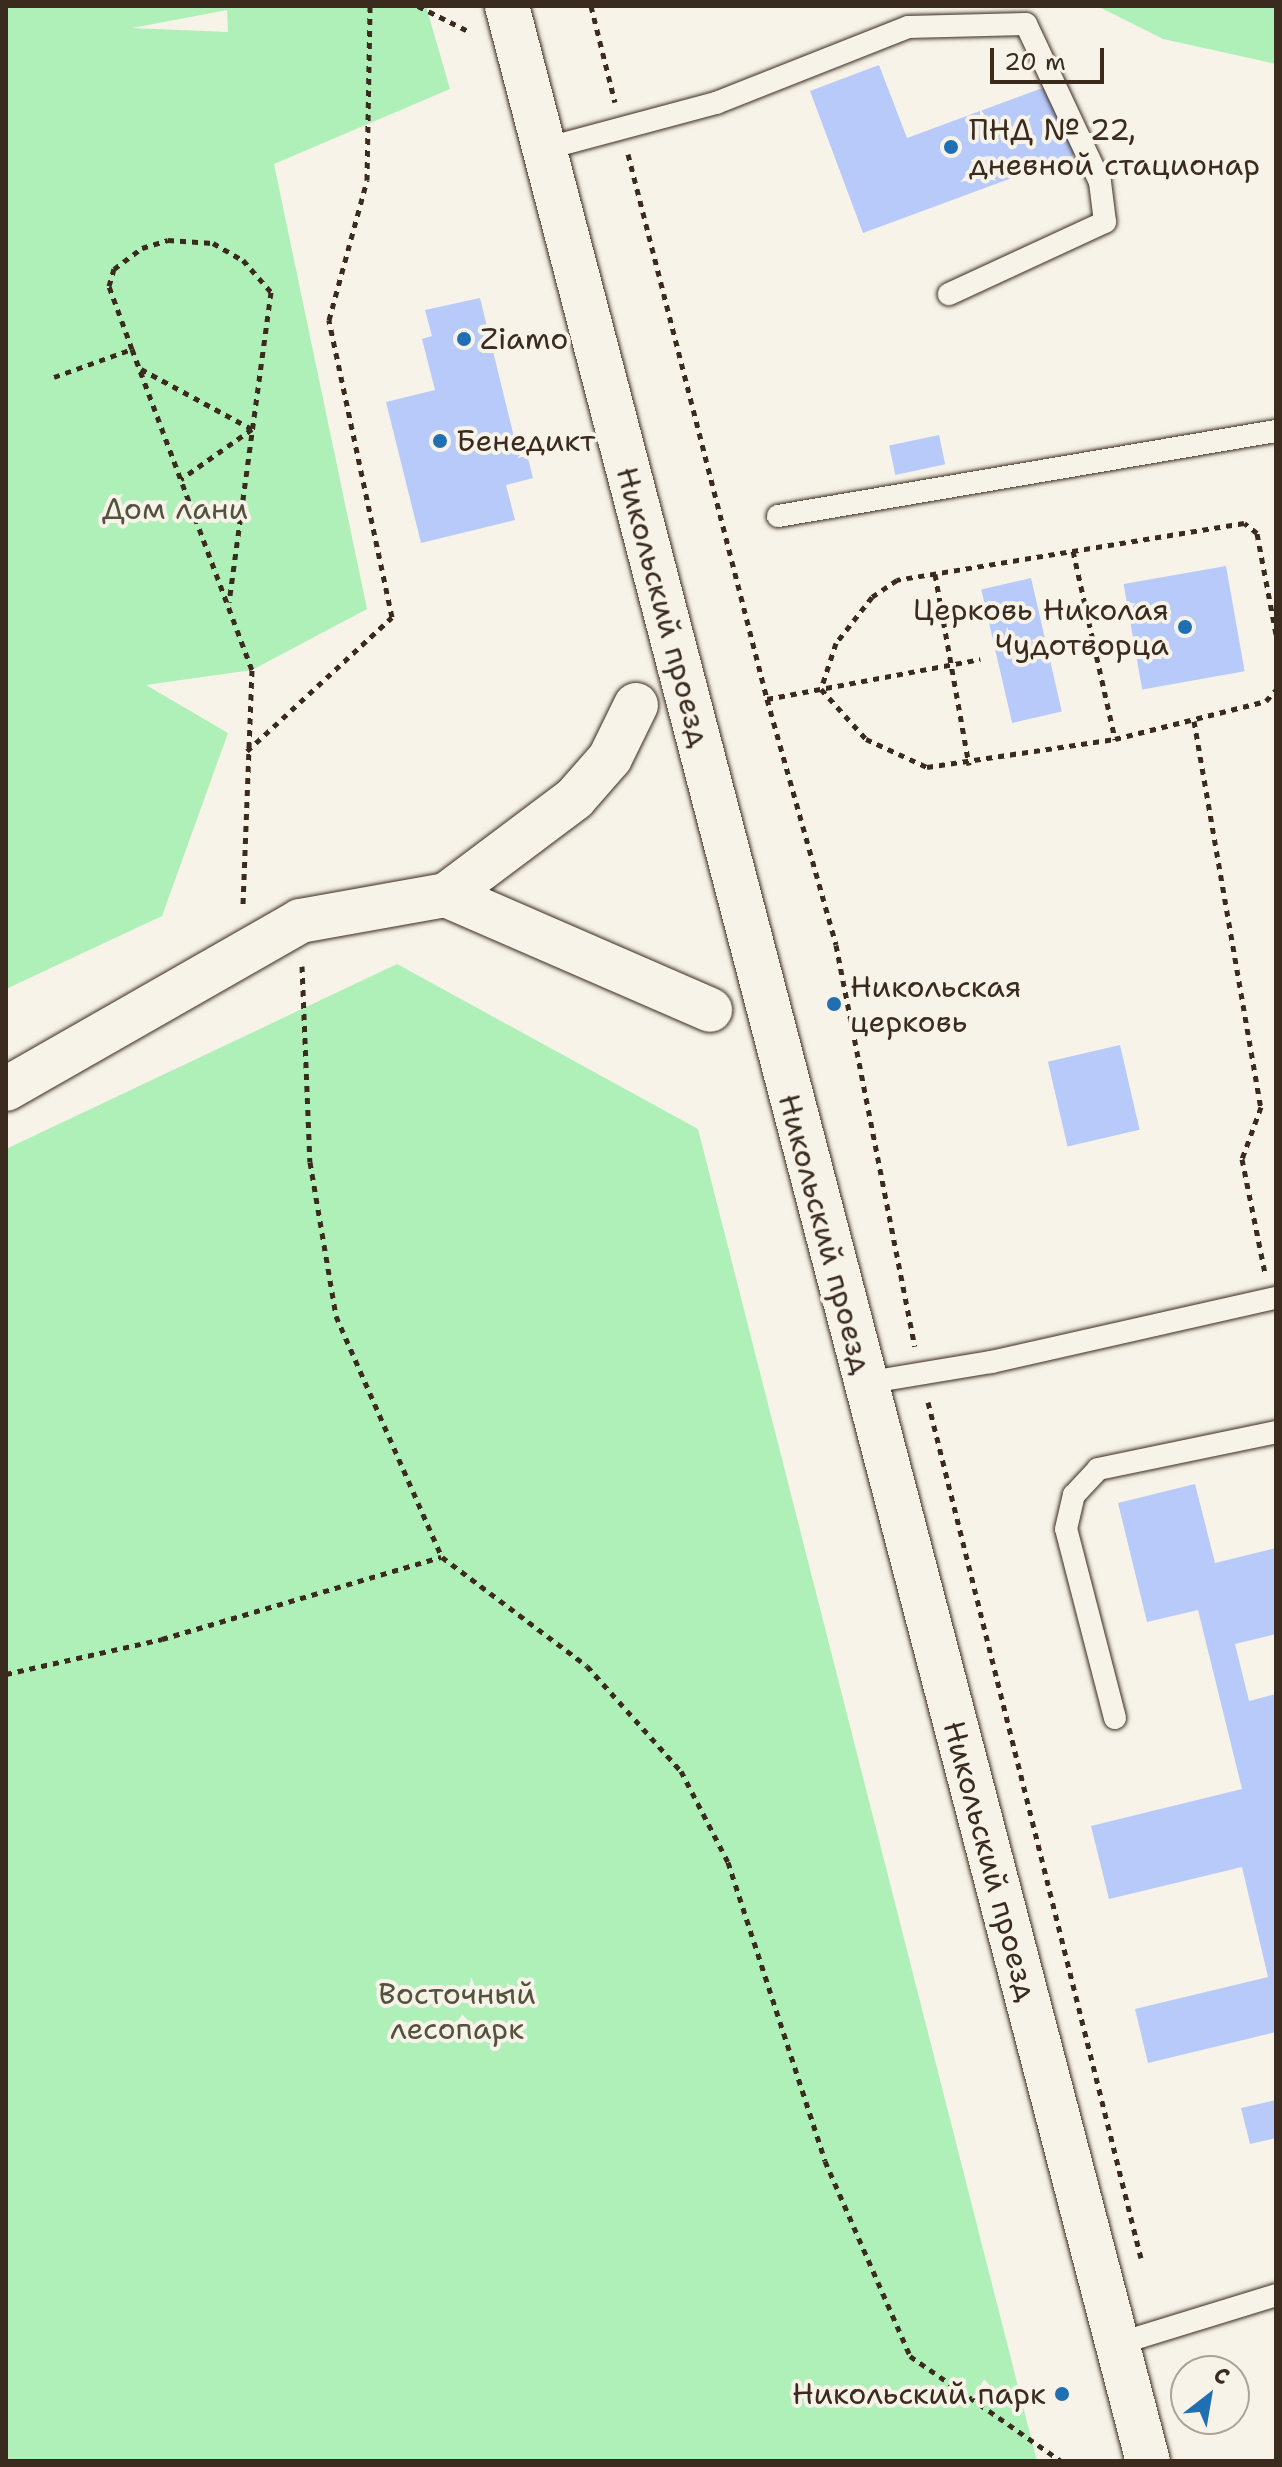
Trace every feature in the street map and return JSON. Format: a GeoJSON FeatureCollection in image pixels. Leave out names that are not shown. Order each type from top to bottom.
{"type":"FeatureCollection","features":[{"type":"Feature","properties":{"kind":"street","name":"Никольский проезд"},"geometry":{"type":"LineString","coordinates":[[507,6],[864,1383],[1148,2461]]}},
{"type":"Feature","properties":{"kind":"street"},"geometry":{"type":"LineString","coordinates":[[6,1089],[300,921],[446,895],[627,757],[636,705]]}},
{"type":"Feature","properties":{"kind":"street"},"geometry":{"type":"LineString","coordinates":[[446,895],[710,1010]]}},
{"type":"Feature","properties":{"kind":"lane"},"geometry":{"type":"LineString","coordinates":[[544,149],[716,103],[908,27],[1026,24],[1100,182],[1105,222],[949,294]]}},
{"type":"Feature","properties":{"kind":"lane"},"geometry":{"type":"LineString","coordinates":[[778,516],[1276,431]]}},
{"type":"Feature","properties":{"kind":"lane"},"geometry":{"type":"LineString","coordinates":[[864,1383],[921,1375],[1273,1299]]}},
{"type":"Feature","properties":{"kind":"lane"},"geometry":{"type":"LineString","coordinates":[[1115,1718],[1066,1529],[1074,1495],[1098,1469],[1276,1432]]}},
{"type":"Feature","properties":{"kind":"lane"},"geometry":{"type":"LineString","coordinates":[[1117,2344],[1276,2295]]}},
{"type":"Feature","properties":{"kind":"path"},"geometry":{"type":"LineString","coordinates":[[247,751],[392,617],[329,320],[367,180],[370,6]]}},
{"type":"Feature","properties":{"kind":"path"},"geometry":{"type":"LineString","coordinates":[[418,6],[468,31]]}},
{"type":"Feature","properties":{"kind":"path"},"geometry":{"type":"LineString","coordinates":[[591,6],[767,699],[836,945],[921,1375],[1144,2270]]}},
{"type":"Feature","properties":{"kind":"path"},"geometry":{"type":"LineString","coordinates":[[228,606],[271,292],[261,276],[228,249],[192,240],[168,240],[125,257],[109,286],[132,349],[140,369],[228,606],[252,670],[242,952]]}},
{"type":"Feature","properties":{"kind":"path"},"geometry":{"type":"LineString","coordinates":[[54,377],[132,349]]}},
{"type":"Feature","properties":{"kind":"path"},"geometry":{"type":"LineString","coordinates":[[140,369],[252,429]]}},
{"type":"Feature","properties":{"kind":"path"},"geometry":{"type":"LineString","coordinates":[[181,479],[252,429]]}},
{"type":"Feature","properties":{"kind":"path"},"geometry":{"type":"LineString","coordinates":[[821,689],[828,657],[872,597],[897,580],[1244,523],[1257,533],[1276,634]]}},
{"type":"Feature","properties":{"kind":"path"},"geometry":{"type":"LineString","coordinates":[[1073,551],[1115,739]]}},
{"type":"Feature","properties":{"kind":"path"},"geometry":{"type":"LineString","coordinates":[[935,574],[969,765]]}},
{"type":"Feature","properties":{"kind":"path"},"geometry":{"type":"LineString","coordinates":[[767,699],[980,659]]}},
{"type":"Feature","properties":{"kind":"path"},"geometry":{"type":"LineString","coordinates":[[821,689],[866,739],[927,767],[969,765],[1115,739],[1266,701],[1276,690]]}},
{"type":"Feature","properties":{"kind":"path"},"geometry":{"type":"LineString","coordinates":[[1194,721],[1261,1107],[1242,1159],[1273,1299]]}},
{"type":"Feature","properties":{"kind":"path"},"geometry":{"type":"LineString","coordinates":[[300,921],[310,1162],[336,1316],[442,1557],[587,1666],[681,1771],[728,1862],[825,2161],[910,2356],[1061,2461]]}},
{"type":"Feature","properties":{"kind":"path"},"geometry":{"type":"LineString","coordinates":[[6,1674],[162,1639],[442,1557]]}},
{"type":"Feature","properties":{"kind":"green space","name":"Дом лани"},"geometry":{"type":"Polygon","coordinates":[[[6,6],[426,6],[450,89],[274,164],[367,609],[252,670],[146,685],[228,733],[162,916],[6,989],[6,6]],[[227,10],[132,28],[228,32],[227,10]]]}},
{"type":"Feature","properties":{"kind":"green space"},"geometry":{"type":"Polygon","coordinates":[[[1097,6],[1276,6],[1276,64],[1163,39],[1097,6]]]}},
{"type":"Feature","properties":{"kind":"green space","name":"Восточный лесопарк"},"geometry":{"type":"Polygon","coordinates":[[[397,964],[698,1129],[1037,2461],[6,2461],[6,1149],[397,964]]]}},
{"type":"Feature","properties":{"kind":"building","name":"ПНД № 22, дневной стационар"},"geometry":{"type":"Polygon","coordinates":[[[879,65],[907,138],[1048,86],[1074,155],[863,233],[810,91],[879,65]]]}},
{"type":"Feature","properties":{"kind":"building","name":"Бенедикт"},"geometry":{"type":"Polygon","coordinates":[[[480,298],[514,437],[522,435],[533,478],[506,485],[515,520],[421,543],[386,402],[435,390],[422,339],[432,336],[425,310],[480,298]]]}},
{"type":"Feature","properties":{"kind":"building"},"geometry":{"type":"Polygon","coordinates":[[[939,435],[945,464],[895,475],[889,446],[939,435]]]}},
{"type":"Feature","properties":{"kind":"building","name":"Церковь Николая Чудотворца"},"geometry":{"type":"Polygon","coordinates":[[[1226,566],[1245,671],[1142,689],[1124,584],[1226,566]]]}},
{"type":"Feature","properties":{"kind":"building"},"geometry":{"type":"Polygon","coordinates":[[[1031,578],[1062,711],[1012,723],[981,589],[1031,578]]]}},
{"type":"Feature","properties":{"kind":"building"},"geometry":{"type":"Polygon","coordinates":[[[1120,1045],[1140,1130],[1067,1146],[1048,1062],[1120,1045]]]}},
{"type":"Feature","properties":{"kind":"building"},"geometry":{"type":"Polygon","coordinates":[[[1195,1484],[1215,1563],[1276,1548],[1276,1634],[1235,1644],[1249,1701],[1276,1694],[1276,2032],[1148,2063],[1135,2009],[1268,1977],[1242,1867],[1109,1899],[1091,1826],[1242,1789],[1198,1610],[1147,1622],[1118,1503],[1195,1484]]]}},
{"type":"Feature","properties":{"kind":"building"},"geometry":{"type":"Polygon","coordinates":[[[1276,2100],[1276,2138],[1250,2144],[1241,2108],[1276,2100]]]}},
{"type":"Feature","properties":{"kind":"place","name":"ПНД № 22, дневной стационар"},"geometry":{"type":"Point","coordinates":[951,147]}},
{"type":"Feature","properties":{"kind":"place","name":"Ziamo"},"geometry":{"type":"Point","coordinates":[464,339]}},
{"type":"Feature","properties":{"kind":"place","name":"Бенедикт"},"geometry":{"type":"Point","coordinates":[440,441]}},
{"type":"Feature","properties":{"kind":"place","name":"Церковь Николая Чудотворца"},"geometry":{"type":"Point","coordinates":[1185,627]}},
{"type":"Feature","properties":{"kind":"place","name":"Никольская церковь"},"geometry":{"type":"Point","coordinates":[834,1004]}},
{"type":"Feature","properties":{"kind":"place","name":"Никольский парк"},"geometry":{"type":"Point","coordinates":[1062,2394]}}]}
